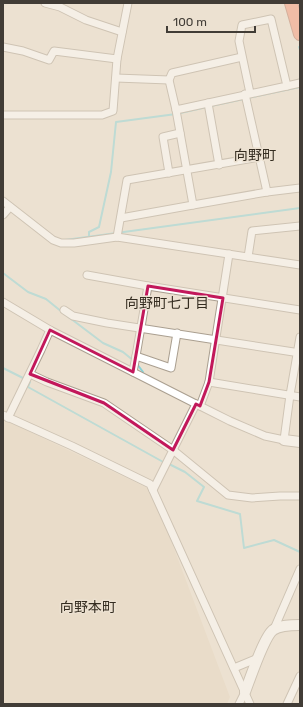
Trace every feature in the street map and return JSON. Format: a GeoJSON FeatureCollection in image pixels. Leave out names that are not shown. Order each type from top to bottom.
{"type":"FeatureCollection","features":[{"type":"Feature","properties":{"kind":"highway"},"geometry":{"type":"LineString","coordinates":[[291,3],[300,34]]}},
{"type":"Feature","properties":{"kind":"street"},"geometry":{"type":"LineString","coordinates":[[45,3],[60,7],[86,20],[122,32]]}},
{"type":"Feature","properties":{"kind":"street"},"geometry":{"type":"LineString","coordinates":[[3,115],[102,115],[113,112],[117,60],[128,3]]}},
{"type":"Feature","properties":{"kind":"street"},"geometry":{"type":"LineString","coordinates":[[267,192],[239,41],[242,25],[271,19],[287,86]]}},
{"type":"Feature","properties":{"kind":"street"},"geometry":{"type":"LineString","coordinates":[[3,47],[23,51],[49,60],[54,51],[117,60]]}},
{"type":"Feature","properties":{"kind":"street"},"geometry":{"type":"LineString","coordinates":[[193,205],[177,113],[169,80],[172,73],[242,58]]}},
{"type":"Feature","properties":{"kind":"street"},"geometry":{"type":"LineString","coordinates":[[116,78],[169,80]]}},
{"type":"Feature","properties":{"kind":"street"},"geometry":{"type":"LineString","coordinates":[[177,113],[248,94],[300,83]]}},
{"type":"Feature","properties":{"kind":"street"},"geometry":{"type":"LineString","coordinates":[[208,105],[219,165]]}},
{"type":"Feature","properties":{"kind":"street"},"geometry":{"type":"LineString","coordinates":[[169,173],[163,137],[180,133]]}},
{"type":"Feature","properties":{"kind":"street"},"geometry":{"type":"LineString","coordinates":[[117,237],[127,180],[260,157]]}},
{"type":"Feature","properties":{"kind":"street"},"geometry":{"type":"LineString","coordinates":[[121,218],[267,192],[300,188]]}},
{"type":"Feature","properties":{"kind":"street"},"geometry":{"type":"LineString","coordinates":[[3,201],[53,240],[61,243],[74,243],[117,237],[300,265]]}},
{"type":"Feature","properties":{"kind":"street"},"geometry":{"type":"LineString","coordinates":[[3,215],[10,207]]}},
{"type":"Feature","properties":{"kind":"street"},"geometry":{"type":"LineString","coordinates":[[248,257],[252,231],[300,226]]}},
{"type":"Feature","properties":{"kind":"street"},"geometry":{"type":"LineString","coordinates":[[154,490],[173,450],[209,382],[229,254]]}},
{"type":"Feature","properties":{"kind":"street"},"geometry":{"type":"LineString","coordinates":[[87,275],[300,310]]}},
{"type":"Feature","properties":{"kind":"street"},"geometry":{"type":"LineString","coordinates":[[133,372],[148,286]]}},
{"type":"Feature","properties":{"kind":"street"},"geometry":{"type":"LineString","coordinates":[[3,302],[50,330],[230,421],[265,436],[300,442]]}},
{"type":"Feature","properties":{"kind":"street"},"geometry":{"type":"LineString","coordinates":[[64,310],[73,316],[299,353]]}},
{"type":"Feature","properties":{"kind":"street"},"geometry":{"type":"LineString","coordinates":[[50,330],[30,374],[6,416],[150,484],[250,704]]}},
{"type":"Feature","properties":{"kind":"street"},"geometry":{"type":"LineString","coordinates":[[136,356],[171,368],[177,333]]}},
{"type":"Feature","properties":{"kind":"street"},"geometry":{"type":"LineString","coordinates":[[284,440],[290,395],[299,353],[300,337]]}},
{"type":"Feature","properties":{"kind":"street"},"geometry":{"type":"LineString","coordinates":[[30,374],[47,382],[104,403],[173,450],[228,495],[252,498],[300,496]]}},
{"type":"Feature","properties":{"kind":"street"},"geometry":{"type":"LineString","coordinates":[[209,382],[300,397]]}},
{"type":"Feature","properties":{"kind":"street"},"geometry":{"type":"LineString","coordinates":[[239,704],[258,658],[269,634],[274,629],[299,571]]}},
{"type":"Feature","properties":{"kind":"street"},"geometry":{"type":"LineString","coordinates":[[274,629],[283,626],[300,625]]}},
{"type":"Feature","properties":{"kind":"street"},"geometry":{"type":"LineString","coordinates":[[234,668],[258,658]]}},
{"type":"Feature","properties":{"kind":"street"},"geometry":{"type":"LineString","coordinates":[[287,704],[300,676]]}},
{"type":"Feature","properties":{"kind":"highlighted area"},"geometry":{"type":"Polygon","coordinates":[[[148,286],[223,298],[209,382],[200,406],[196,404],[173,450],[104,403],[30,374],[50,330],[133,372],[148,286]]]}},
{"type":"Feature","properties":{"kind":"shaded area"},"geometry":{"type":"Polygon","coordinates":[[[3,419],[152,490],[230,697],[227,704],[3,704],[3,419]]]}},
{"type":"Feature","properties":{"kind":"waterway"},"geometry":{"type":"LineString","coordinates":[[300,47],[300,50]]}},
{"type":"Feature","properties":{"kind":"waterway"},"geometry":{"type":"LineString","coordinates":[[248,98],[300,87]]}},
{"type":"Feature","properties":{"kind":"waterway"},"geometry":{"type":"LineString","coordinates":[[211,106],[244,99]]}},
{"type":"Feature","properties":{"kind":"waterway"},"geometry":{"type":"LineString","coordinates":[[89,237],[89,232],[99,227],[111,172],[116,122],[176,114],[207,107]]}},
{"type":"Feature","properties":{"kind":"waterway"},"geometry":{"type":"LineString","coordinates":[[65,240],[300,208]]}},
{"type":"Feature","properties":{"kind":"waterway"},"geometry":{"type":"LineString","coordinates":[[3,273],[28,292],[46,299],[103,343],[123,352],[134,361]]}},
{"type":"Feature","properties":{"kind":"waterway"},"geometry":{"type":"LineString","coordinates":[[137,364],[143,372]]}},
{"type":"Feature","properties":{"kind":"waterway"},"geometry":{"type":"LineString","coordinates":[[3,368],[25,379]]}},
{"type":"Feature","properties":{"kind":"waterway"},"geometry":{"type":"LineString","coordinates":[[29,381],[28,387],[165,463]]}},
{"type":"Feature","properties":{"kind":"waterway"},"geometry":{"type":"LineString","coordinates":[[169,464],[185,472],[204,487],[197,501],[240,514],[244,548],[274,540],[300,552]]}},
{"type":"Feature","properties":{"kind":"district","name":"向野町"},"geometry":{"type":"Point","coordinates":[255,155]}},
{"type":"Feature","properties":{"kind":"district","name":"向野町七丁目"},"geometry":{"type":"Point","coordinates":[167,303]}},
{"type":"Feature","properties":{"kind":"district","name":"向野本町"},"geometry":{"type":"Point","coordinates":[88,607]}}]}
